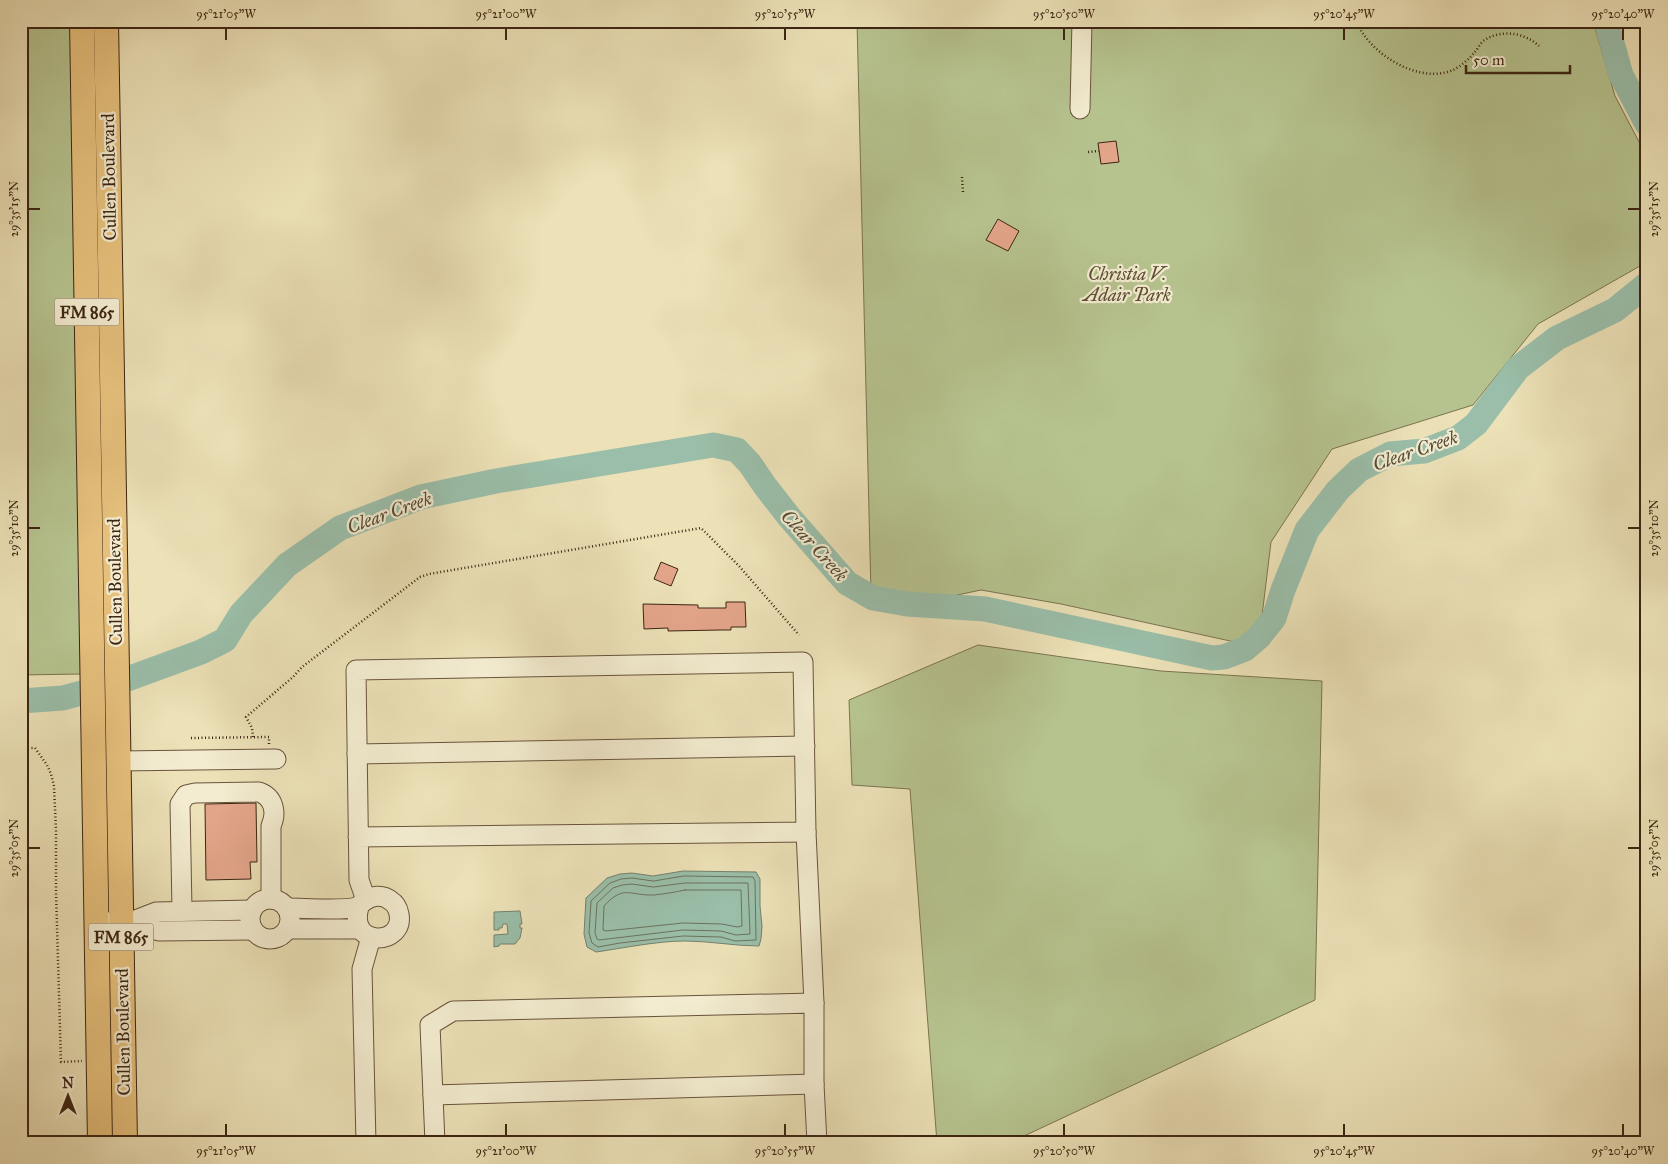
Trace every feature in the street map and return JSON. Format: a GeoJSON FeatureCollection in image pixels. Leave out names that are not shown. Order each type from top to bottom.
{"type":"FeatureCollection","features":[{"type":"Feature","properties":{"kind":"main road","name":"Cullen Boulevard"},"geometry":{"type":"LineString","coordinates":[[82,21],[100,1143]]}},
{"type":"Feature","properties":{"kind":"main road","name":"Cullen Boulevard"},"geometry":{"type":"LineString","coordinates":[[106,21],[115,597],[125,922],[125,1143]]}},
{"type":"Feature","properties":{"kind":"main road"},"geometry":{"type":"LineString","coordinates":[[83,112],[91,128],[92,137],[97,265],[101,273],[110,275]]}},
{"type":"Feature","properties":{"kind":"street"},"geometry":{"type":"LineString","coordinates":[[1080,109],[1082,21]]}},
{"type":"Feature","properties":{"kind":"street"},"geometry":{"type":"LineString","coordinates":[[366,1143],[362,969],[366,933],[357,920],[362,903],[359,880],[356,670],[803,662],[806,832],[814,1003],[814,1084],[817,1143]]}},
{"type":"Feature","properties":{"kind":"street"},"geometry":{"type":"LineString","coordinates":[[357,754],[804,746]]}},
{"type":"Feature","properties":{"kind":"street"},"geometry":{"type":"LineString","coordinates":[[119,761],[273,754]]}},
{"type":"Feature","properties":{"kind":"street"},"geometry":{"type":"LineString","coordinates":[[182,910],[180,804],[186,795],[196,793],[259,792],[264,793],[272,803],[274,816],[271,826],[279,903],[290,914],[289,929],[279,938],[260,937],[253,930],[250,921],[252,910],[257,903],[263,900],[279,903],[343,908],[362,903],[377,896],[390,900],[395,904],[400,918],[398,925],[389,936],[382,938],[366,933],[289,929]]}},
{"type":"Feature","properties":{"kind":"street"},"geometry":{"type":"LineString","coordinates":[[358,837],[806,832]]}},
{"type":"Feature","properties":{"kind":"street"},"geometry":{"type":"LineString","coordinates":[[125,922],[156,912],[252,910]]}},
{"type":"Feature","properties":{"kind":"street"},"geometry":{"type":"LineString","coordinates":[[96,922],[125,922],[159,931],[253,930]]}},
{"type":"Feature","properties":{"kind":"street"},"geometry":{"type":"LineString","coordinates":[[435,1143],[430,1025],[453,1011],[814,1003]]}},
{"type":"Feature","properties":{"kind":"street"},"geometry":{"type":"LineString","coordinates":[[433,1095],[814,1084]]}},
{"type":"Feature","properties":{"kind":"path"},"geometry":{"type":"LineString","coordinates":[[1356,21],[1358,28],[1387,59],[1409,69],[1423,72],[1453,70],[1469,58],[1482,42],[1496,34],[1521,35],[1534,41],[1539,46]]}},
{"type":"Feature","properties":{"kind":"path"},"geometry":{"type":"LineString","coordinates":[[1088,152],[1099,150]]}},
{"type":"Feature","properties":{"kind":"path"},"geometry":{"type":"LineString","coordinates":[[962,178],[963,192]]}},
{"type":"Feature","properties":{"kind":"path"},"geometry":{"type":"LineString","coordinates":[[253,737],[252,728],[246,717],[302,667],[424,575],[701,528],[706,531],[799,635]]}},
{"type":"Feature","properties":{"kind":"path"},"geometry":{"type":"LineString","coordinates":[[191,738],[269,737],[273,754]]}},
{"type":"Feature","properties":{"kind":"path"},"geometry":{"type":"LineString","coordinates":[[21,748],[35,748],[47,765],[54,786],[60,1062],[98,1061]]}},
{"type":"Feature","properties":{"kind":"green space"},"geometry":{"type":"Polygon","coordinates":[[[21,21],[73,21],[81,674],[21,675],[21,21]]]}},
{"type":"Feature","properties":{"kind":"green space","name":"Christia V. Adair Park"},"geometry":{"type":"Polygon","coordinates":[[[857,21],[1593,21],[1615,96],[1647,157],[1647,262],[1538,324],[1473,405],[1332,449],[1271,542],[1262,616],[1244,644],[1061,604],[981,590],[929,601],[871,594],[857,21]]]}},
{"type":"Feature","properties":{"kind":"green space"},"geometry":{"type":"Polygon","coordinates":[[[978,645],[1161,671],[1322,681],[1315,1000],[1009,1143],[937,1143],[910,789],[852,785],[849,700],[978,645]]]}},
{"type":"Feature","properties":{"kind":"water"},"geometry":{"type":"Polygon","coordinates":[[[683,871],[756,872],[760,879],[762,926],[759,946],[674,941],[596,952],[587,947],[584,934],[586,898],[607,878],[620,874],[632,873],[653,876],[683,871]]]}},
{"type":"Feature","properties":{"kind":"water"},"geometry":{"type":"Polygon","coordinates":[[[520,911],[522,924],[520,924],[520,928],[522,928],[520,938],[515,944],[500,944],[494,947],[494,935],[508,934],[507,924],[503,924],[499,930],[494,930],[494,912],[520,911]]]}},
{"type":"Feature","properties":{"kind":"building"},"geometry":{"type":"Polygon","coordinates":[[[1116,141],[1119,162],[1101,164],[1098,143],[1116,141]]]}},
{"type":"Feature","properties":{"kind":"building"},"geometry":{"type":"Polygon","coordinates":[[[998,219],[1019,231],[1008,251],[986,240],[998,219]]]}},
{"type":"Feature","properties":{"kind":"building"},"geometry":{"type":"Polygon","coordinates":[[[661,562],[678,569],[671,586],[654,579],[661,562]]]}},
{"type":"Feature","properties":{"kind":"building"},"geometry":{"type":"Polygon","coordinates":[[[726,602],[745,602],[746,627],[731,627],[731,630],[668,631],[668,628],[644,629],[643,604],[698,605],[698,608],[726,608],[726,602]]]}},
{"type":"Feature","properties":{"kind":"building"},"geometry":{"type":"Polygon","coordinates":[[[256,803],[257,862],[250,862],[251,879],[206,880],[205,804],[256,803]]]}},
{"type":"Feature","properties":{"kind":"waterway","name":"Clear Creek"},"geometry":{"type":"LineString","coordinates":[[1606,21],[1621,75],[1647,124]]}},
{"type":"Feature","properties":{"kind":"waterway","name":"Clear Creek"},"geometry":{"type":"LineString","coordinates":[[21,701],[63,698],[111,685],[201,652],[225,640],[241,614],[287,565],[340,528],[421,497],[496,481],[713,445],[737,450],[750,464],[790,518],[847,583],[873,598],[907,604],[985,609],[1212,658],[1224,657],[1245,649],[1259,637],[1274,618],[1307,530],[1338,490],[1359,470],[1390,454],[1424,451],[1458,438],[1476,424],[1518,368],[1557,338],[1615,310],[1647,284]]}}]}
